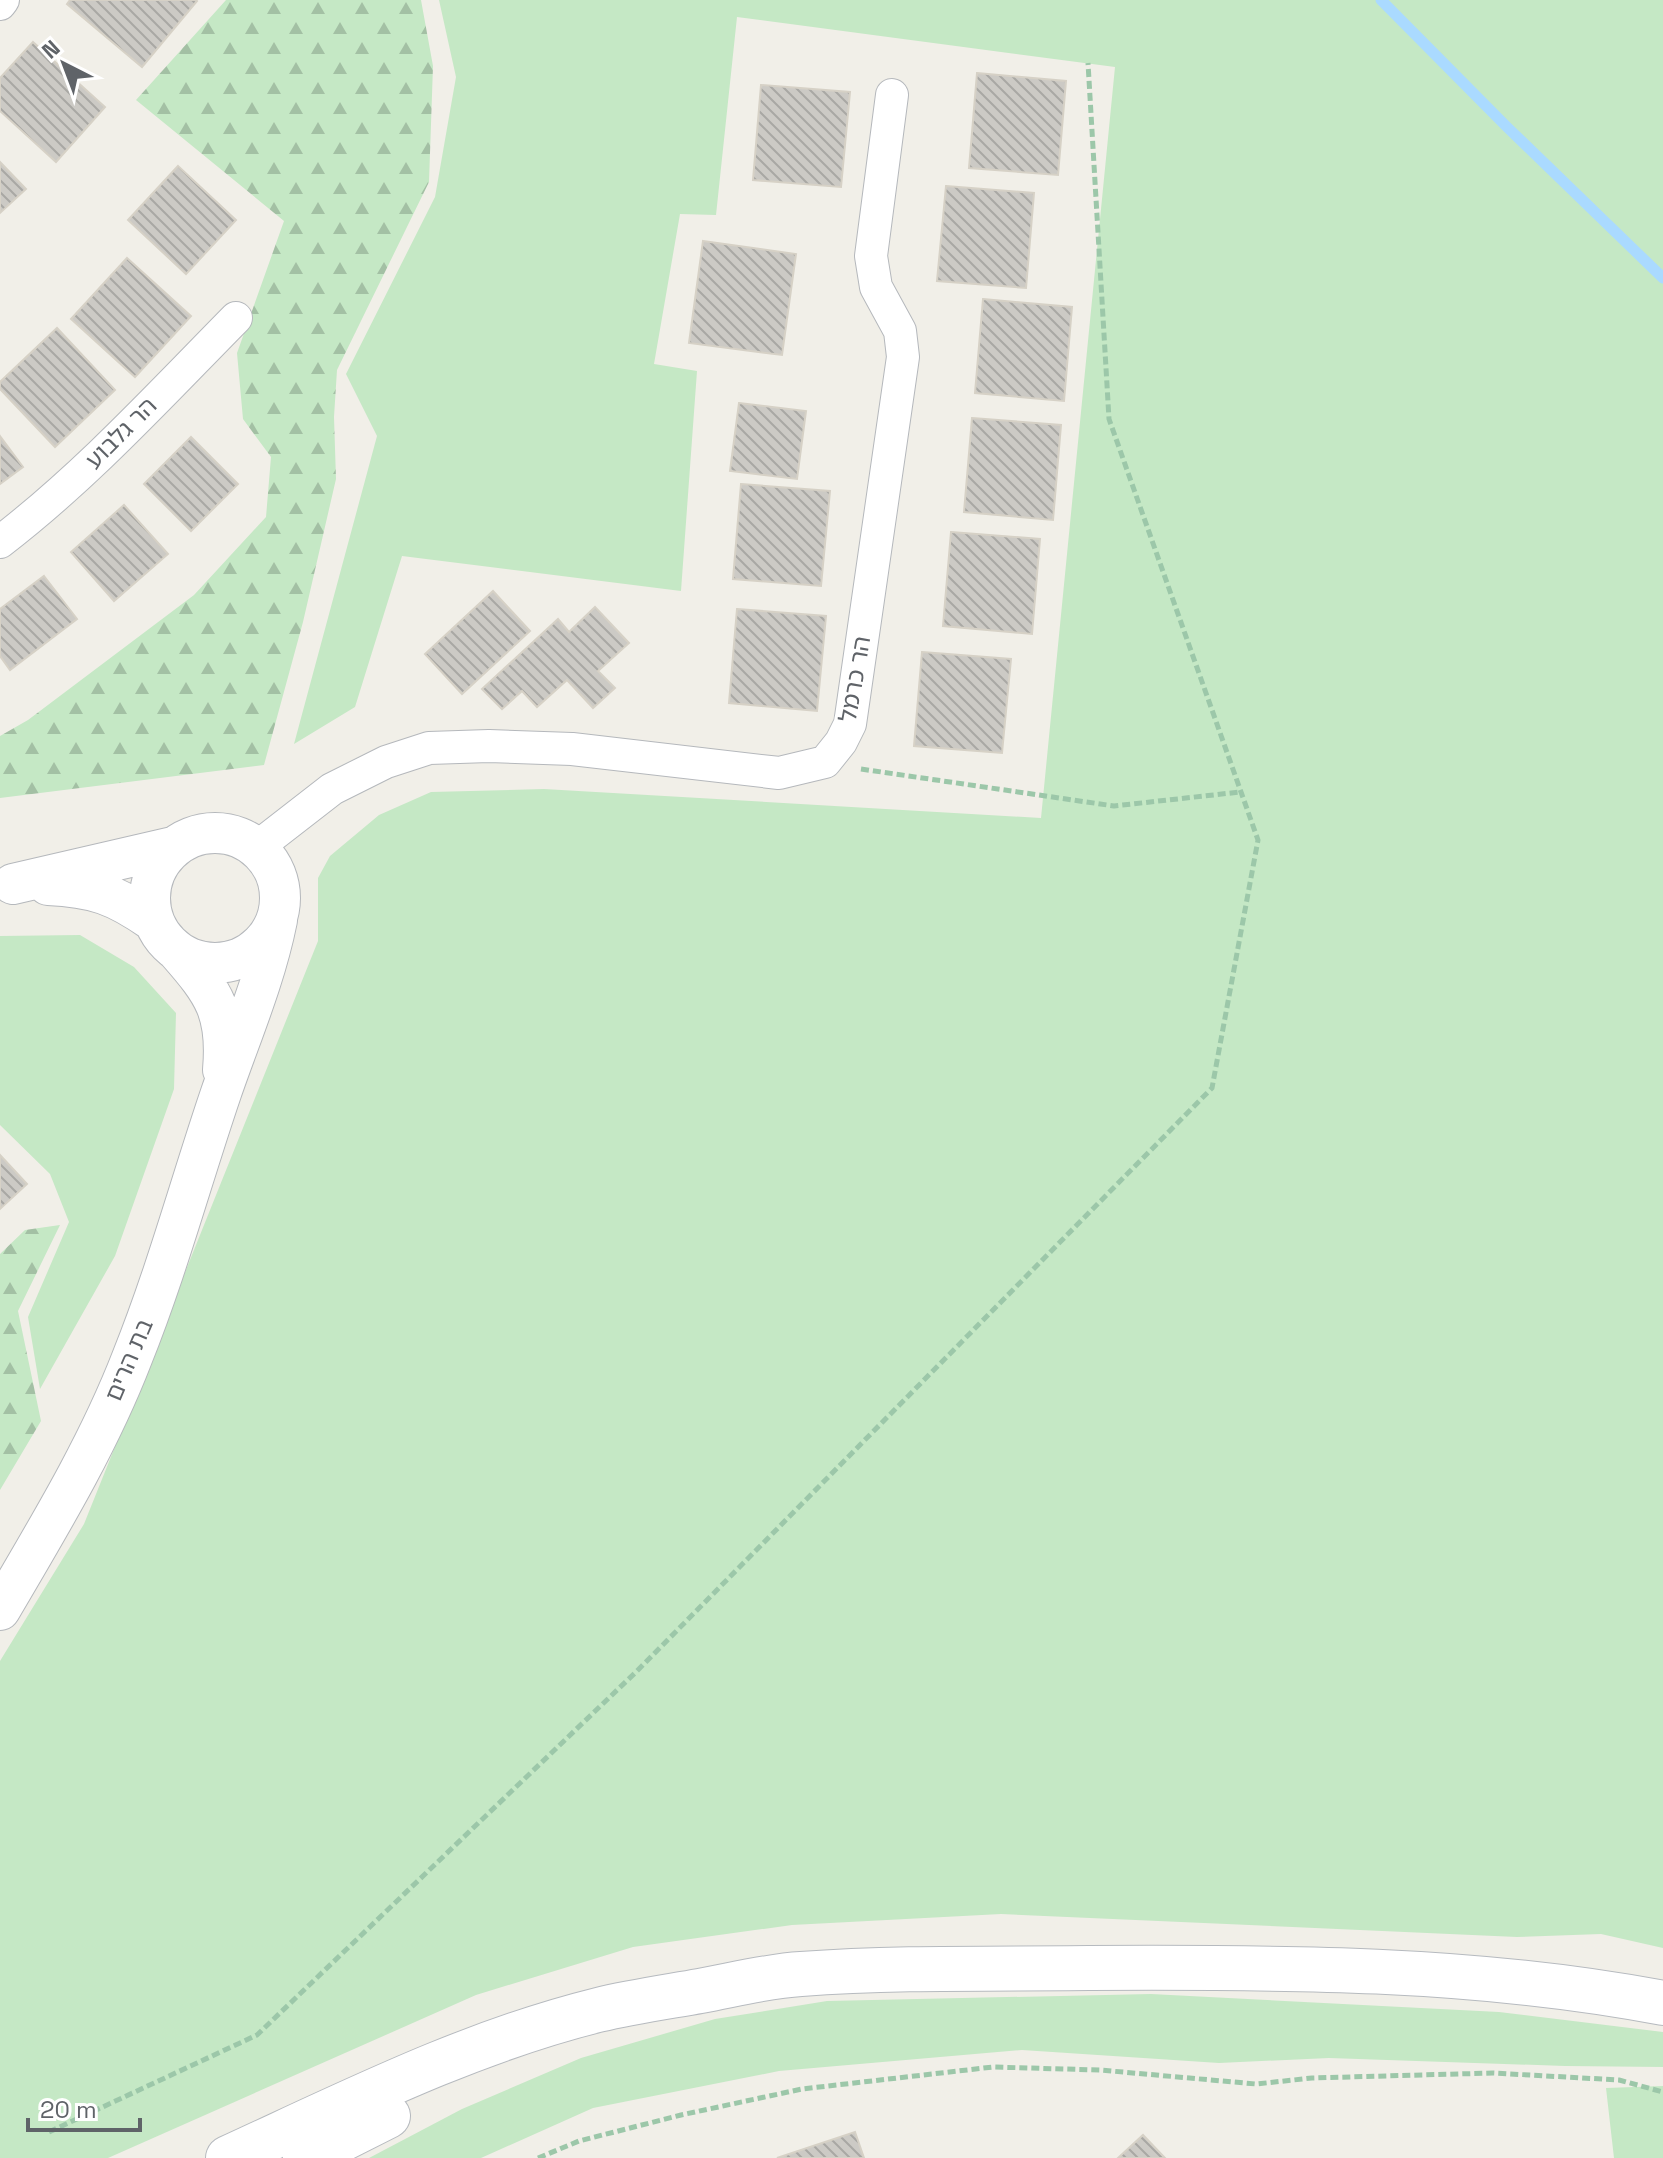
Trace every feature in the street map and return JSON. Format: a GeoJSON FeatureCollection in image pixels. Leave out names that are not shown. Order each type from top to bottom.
{"type":"FeatureCollection","features":[{"type":"Feature","properties":{"kind":"main road"},"geometry":{"type":"LineString","coordinates":[[228,2158],[393,2082],[523,2033],[598,2010],[797,1974],[1217,1967],[1491,1977],[1588,1989],[1663,2003]]}},
{"type":"Feature","properties":{"kind":"main road"},"geometry":{"type":"LineString","coordinates":[[305,2158],[534,2045],[741,1983]]}},
{"type":"Feature","properties":{"kind":"street","name":"הר כרמל"},"geometry":{"type":"LineString","coordinates":[[825,762],[850,724],[903,357],[900,331],[876,287],[871,256],[892,95]]}},
{"type":"Feature","properties":{"kind":"street","name":"הר גלבוע"},"geometry":{"type":"LineString","coordinates":[[0,542],[41,511],[99,456],[236,318]]}},
{"type":"Feature","properties":{"kind":"street"},"geometry":{"type":"LineString","coordinates":[[256,848],[332,789],[386,762],[429,748],[489,746],[572,749],[779,773],[825,762]]}},
{"type":"Feature","properties":{"kind":"street"},"geometry":{"type":"LineString","coordinates":[[7,884],[173,847],[191,837],[211,833],[231,835],[256,848],[266,857],[276,875],[280,896],[277,920],[269,936],[254,951],[236,961],[215,964],[195,961],[163,939],[153,921],[149,902],[151,882],[160,863],[173,847]]}},
{"type":"Feature","properties":{"kind":"street"},"geometry":{"type":"LineString","coordinates":[[7,884],[96,891],[123,900],[153,921]]}},
{"type":"Feature","properties":{"kind":"street","name":"בת הרים"},"geometry":{"type":"LineString","coordinates":[[0,1610],[65,1498],[131,1361],[166,1267],[221,1094],[270,956],[277,920]]}},
{"type":"Feature","properties":{"kind":"street","name":"בת הרים"},"geometry":{"type":"LineString","coordinates":[[178,952],[211,991],[221,1017],[225,1048],[221,1094]]}},
{"type":"Feature","properties":{"kind":"path"},"geometry":{"type":"LineString","coordinates":[[49,2132],[257,2035],[637,1671],[1212,1088],[1258,840],[1109,419],[1088,63]]}},
{"type":"Feature","properties":{"kind":"path"},"geometry":{"type":"LineString","coordinates":[[825,762],[1114,806],[1240,792]]}},
{"type":"Feature","properties":{"kind":"path"},"geometry":{"type":"LineString","coordinates":[[538,2158],[593,2137],[802,2089],[993,2067],[1100,2070],[1256,2084],[1312,2078],[1493,2073],[1619,2080],[1663,2092]]}},
{"type":"Feature","properties":{"kind":"green space"},"geometry":{"type":"Polygon","coordinates":[[[226,0],[421,0],[433,66],[429,182],[337,370],[334,417],[336,479],[303,622],[264,765],[0,798],[0,736],[28,720],[194,595],[266,517],[271,457],[243,419],[237,353],[284,221],[136,100],[226,0]]]}},
{"type":"Feature","properties":{"kind":"green space"},"geometry":{"type":"Polygon","coordinates":[[[439,0],[1663,0],[1663,1948],[1601,1934],[1517,1937],[1001,1914],[792,1925],[633,1947],[476,1995],[108,2158],[0,2158],[0,1661],[84,1524],[318,941],[318,878],[330,856],[379,815],[431,792],[544,789],[1041,818],[1115,67],[737,17],[716,215],[680,214],[654,364],[697,371],[681,591],[402,556],[355,707],[294,744],[377,436],[346,374],[435,197],[456,77],[439,0]]]}},
{"type":"Feature","properties":{"kind":"green space"},"geometry":{"type":"Polygon","coordinates":[[[80,935],[134,967],[176,1013],[174,1089],[115,1256],[40,1389],[28,1317],[69,1222],[50,1174],[0,1125],[0,936],[80,935]]]}},
{"type":"Feature","properties":{"kind":"green space"},"geometry":{"type":"Polygon","coordinates":[[[60,1225],[18,1311],[41,1421],[0,1490],[0,1254],[25,1230],[60,1225]]]}},
{"type":"Feature","properties":{"kind":"green space"},"geometry":{"type":"Polygon","coordinates":[[[1151,1994],[1499,2012],[1663,2032],[1663,2067],[1329,2058],[1219,2063],[1022,2050],[779,2071],[593,2108],[481,2158],[369,2158],[462,2109],[581,2058],[715,2019],[827,2001],[1151,1994]]]}},
{"type":"Feature","properties":{"kind":"green space"},"geometry":{"type":"Polygon","coordinates":[[[1663,2086],[1663,2158],[1614,2158],[1606,2088],[1663,2086]]]}},
{"type":"Feature","properties":{"kind":"building"},"geometry":{"type":"Polygon","coordinates":[[[70,0],[197,1],[142,67],[67,4],[70,0]]]}},
{"type":"Feature","properties":{"kind":"building"},"geometry":{"type":"Polygon","coordinates":[[[33,42],[105,107],[56,162],[0,111],[0,78],[33,42]]]}},
{"type":"Feature","properties":{"kind":"building"},"geometry":{"type":"Polygon","coordinates":[[[977,73],[1066,81],[1058,175],[969,168],[977,73]]]}},
{"type":"Feature","properties":{"kind":"building"},"geometry":{"type":"Polygon","coordinates":[[[761,85],[850,92],[841,187],[753,180],[761,85]]]}},
{"type":"Feature","properties":{"kind":"building"},"geometry":{"type":"Polygon","coordinates":[[[0,162],[26,189],[0,213],[0,162]]]}},
{"type":"Feature","properties":{"kind":"building"},"geometry":{"type":"Polygon","coordinates":[[[178,166],[236,220],[186,274],[128,220],[178,166]]]}},
{"type":"Feature","properties":{"kind":"building"},"geometry":{"type":"Polygon","coordinates":[[[946,186],[1034,193],[1026,288],[937,281],[946,186]]]}},
{"type":"Feature","properties":{"kind":"building"},"geometry":{"type":"Polygon","coordinates":[[[703,241],[796,254],[782,355],[689,343],[703,241]]]}},
{"type":"Feature","properties":{"kind":"building"},"geometry":{"type":"Polygon","coordinates":[[[127,258],[191,316],[135,377],[71,319],[127,258]]]}},
{"type":"Feature","properties":{"kind":"building"},"geometry":{"type":"Polygon","coordinates":[[[983,299],[1072,307],[1064,401],[975,393],[983,299]]]}},
{"type":"Feature","properties":{"kind":"building"},"geometry":{"type":"Polygon","coordinates":[[[57,328],[115,390],[55,447],[0,389],[0,382],[57,328]]]}},
{"type":"Feature","properties":{"kind":"building"},"geometry":{"type":"Polygon","coordinates":[[[739,403],[806,411],[797,479],[730,471],[739,403]]]}},
{"type":"Feature","properties":{"kind":"building"},"geometry":{"type":"Polygon","coordinates":[[[972,418],[1061,425],[1053,520],[964,512],[972,418]]]}},
{"type":"Feature","properties":{"kind":"building"},"geometry":{"type":"Polygon","coordinates":[[[0,436],[23,467],[0,484],[0,436]]]}},
{"type":"Feature","properties":{"kind":"building"},"geometry":{"type":"Polygon","coordinates":[[[191,437],[238,484],[191,531],[144,484],[191,437]]]}},
{"type":"Feature","properties":{"kind":"building"},"geometry":{"type":"Polygon","coordinates":[[[741,484],[830,491],[821,586],[733,579],[741,484]]]}},
{"type":"Feature","properties":{"kind":"building"},"geometry":{"type":"Polygon","coordinates":[[[124,505],[168,554],[114,601],[71,552],[124,505]]]}},
{"type":"Feature","properties":{"kind":"building"},"geometry":{"type":"Polygon","coordinates":[[[951,532],[1040,539],[1032,634],[943,626],[951,532]]]}},
{"type":"Feature","properties":{"kind":"building"},"geometry":{"type":"Polygon","coordinates":[[[44,576],[77,619],[10,670],[0,656],[0,609],[44,576]]]}},
{"type":"Feature","properties":{"kind":"building"},"geometry":{"type":"Polygon","coordinates":[[[493,591],[530,631],[462,694],[425,654],[493,591]]]}},
{"type":"Feature","properties":{"kind":"building"},"geometry":{"type":"Polygon","coordinates":[[[595,607],[629,643],[598,671],[615,688],[593,708],[567,680],[537,707],[522,691],[502,709],[482,689],[558,619],[569,632],[595,607]]]}},
{"type":"Feature","properties":{"kind":"building"},"geometry":{"type":"Polygon","coordinates":[[[737,609],[826,616],[817,711],[729,703],[737,609]]]}},
{"type":"Feature","properties":{"kind":"building"},"geometry":{"type":"Polygon","coordinates":[[[922,652],[1011,659],[1002,753],[914,746],[922,652]]]}},
{"type":"Feature","properties":{"kind":"building"},"geometry":{"type":"Polygon","coordinates":[[[0,1155],[27,1184],[0,1209],[0,1155]]]}},
{"type":"Feature","properties":{"kind":"building"},"geometry":{"type":"Polygon","coordinates":[[[855,2132],[864,2158],[777,2158],[855,2132]]]}},
{"type":"Feature","properties":{"kind":"building"},"geometry":{"type":"Polygon","coordinates":[[[1143,2135],[1165,2158],[1118,2158],[1143,2135]]]}},
{"type":"Feature","properties":{"kind":"waterway"},"geometry":{"type":"LineString","coordinates":[[1381,0],[1663,278]]}}]}
